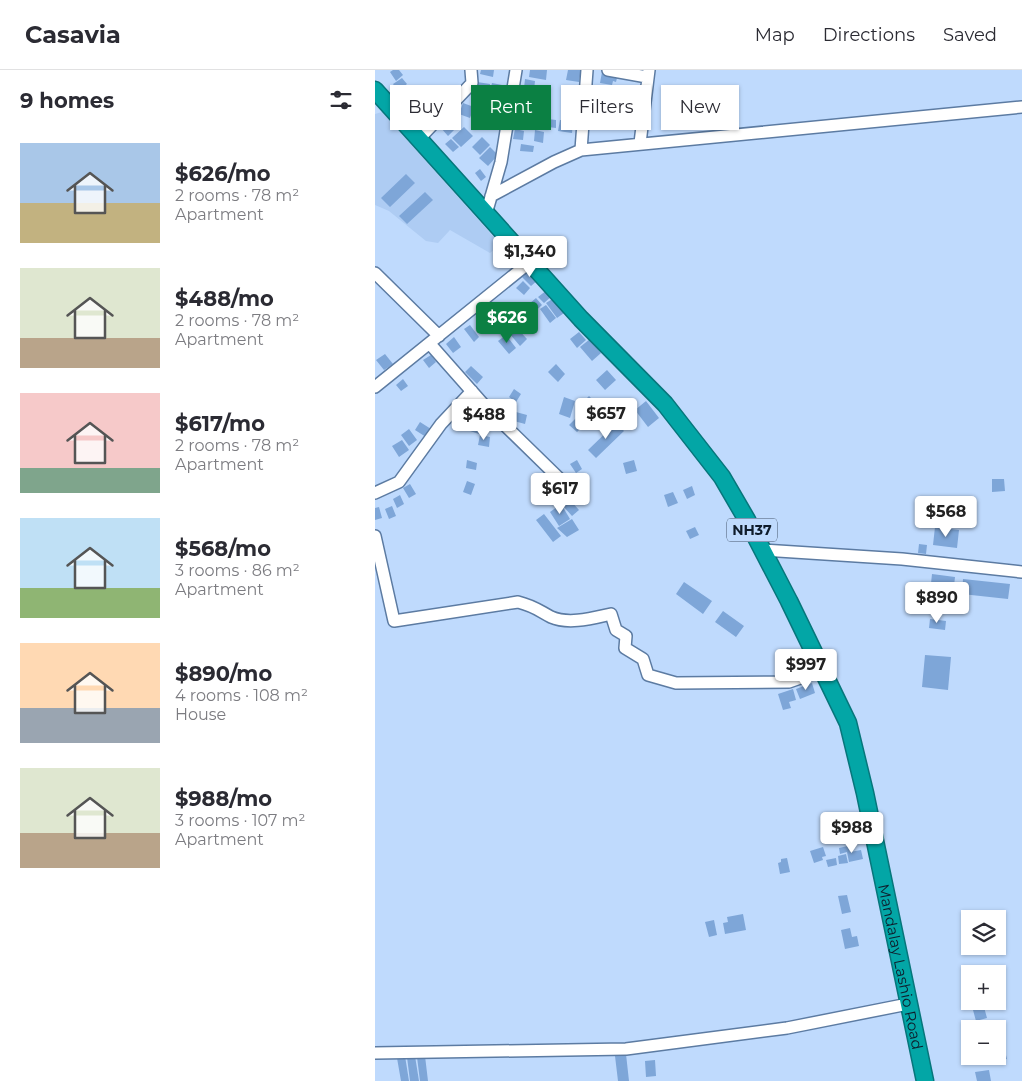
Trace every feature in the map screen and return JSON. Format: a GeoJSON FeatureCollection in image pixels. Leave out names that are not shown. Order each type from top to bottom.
{"type":"FeatureCollection","features":[{"type":"Feature","properties":{"kind":"highway","name":"Mandalay Lashio Road"},"geometry":{"type":"LineString","coordinates":[[375,90],[581,319],[665,404],[722,477],[763,550],[848,723],[865,793],[925,1081]]}},
{"type":"Feature","properties":{"kind":"street"},"geometry":{"type":"LineString","coordinates":[[419,139],[472,83],[471,70]]}},
{"type":"Feature","properties":{"kind":"street"},"geometry":{"type":"LineString","coordinates":[[486,214],[501,162],[516,70]]}},
{"type":"Feature","properties":{"kind":"street"},"geometry":{"type":"LineString","coordinates":[[581,150],[587,70]]}},
{"type":"Feature","properties":{"kind":"street"},"geometry":{"type":"LineString","coordinates":[[608,70],[648,73],[640,144]]}},
{"type":"Feature","properties":{"kind":"street"},"geometry":{"type":"LineString","coordinates":[[491,196],[554,162],[581,150],[1022,106]]}},
{"type":"Feature","properties":{"kind":"street"},"geometry":{"type":"LineString","coordinates":[[375,387],[530,262]]}},
{"type":"Feature","properties":{"kind":"street"},"geometry":{"type":"LineString","coordinates":[[375,273],[439,336]]}},
{"type":"Feature","properties":{"kind":"street"},"geometry":{"type":"LineString","coordinates":[[430,344],[472,391],[567,487]]}},
{"type":"Feature","properties":{"kind":"street"},"geometry":{"type":"LineString","coordinates":[[375,493],[399,482],[441,424],[472,391]]}},
{"type":"Feature","properties":{"kind":"street"},"geometry":{"type":"LineString","coordinates":[[375,536],[395,621],[519,602],[536,607],[553,618],[584,620],[611,614],[617,630],[626,636],[625,648],[643,659],[648,675],[676,683],[789,682],[823,670]]}},
{"type":"Feature","properties":{"kind":"street"},"geometry":{"type":"LineString","coordinates":[[763,550],[902,559],[1022,572]]}},
{"type":"Feature","properties":{"kind":"street"},"geometry":{"type":"LineString","coordinates":[[375,1053],[626,1049],[787,1028],[908,1004]]}},
{"type":"Feature","properties":{"kind":"shaded area"},"geometry":{"type":"Polygon","coordinates":[[[382,112],[390,121],[390,130],[398,130],[500,244],[490,253],[450,230],[438,243],[426,241],[389,211],[375,205],[375,114],[382,112]]]}},
{"type":"Feature","properties":{"kind":"building"},"geometry":{"type":"Polygon","coordinates":[[[399,70],[403,75],[396,81],[390,72],[399,70]]]}},
{"type":"Feature","properties":{"kind":"building"},"geometry":{"type":"Polygon","coordinates":[[[481,70],[494,70],[493,77],[480,74],[481,70]]]}},
{"type":"Feature","properties":{"kind":"building"},"geometry":{"type":"Polygon","coordinates":[[[530,70],[547,70],[546,80],[529,77],[530,70]]]}},
{"type":"Feature","properties":{"kind":"building"},"geometry":{"type":"Polygon","coordinates":[[[568,70],[581,70],[579,82],[566,80],[568,70]]]}},
{"type":"Feature","properties":{"kind":"building"},"geometry":{"type":"Polygon","coordinates":[[[602,72],[618,74],[616,82],[613,81],[612,85],[600,83],[602,72]]]}},
{"type":"Feature","properties":{"kind":"building"},"geometry":{"type":"Polygon","coordinates":[[[402,78],[407,84],[394,85],[402,78]]]}},
{"type":"Feature","properties":{"kind":"building"},"geometry":{"type":"Polygon","coordinates":[[[525,79],[535,81],[535,85],[524,85],[525,79]]]}},
{"type":"Feature","properties":{"kind":"building"},"geometry":{"type":"Polygon","coordinates":[[[477,82],[490,84],[490,85],[477,85],[477,82]]]}},
{"type":"Feature","properties":{"kind":"building"},"geometry":{"type":"Polygon","coordinates":[[[463,103],[471,106],[470,118],[461,115],[463,103]]]}},
{"type":"Feature","properties":{"kind":"building"},"geometry":{"type":"Polygon","coordinates":[[[551,119],[556,120],[556,128],[551,127],[551,119]]]}},
{"type":"Feature","properties":{"kind":"building"},"geometry":{"type":"Polygon","coordinates":[[[560,120],[561,130],[572,130],[572,133],[558,131],[560,120]]]}},
{"type":"Feature","properties":{"kind":"building"},"geometry":{"type":"Polygon","coordinates":[[[464,127],[473,136],[461,147],[452,138],[464,127]]]}},
{"type":"Feature","properties":{"kind":"building"},"geometry":{"type":"Polygon","coordinates":[[[443,130],[454,130],[448,136],[443,130]]]}},
{"type":"Feature","properties":{"kind":"building"},"geometry":{"type":"Polygon","coordinates":[[[515,130],[524,131],[523,140],[513,139],[515,130]]]}},
{"type":"Feature","properties":{"kind":"building"},"geometry":{"type":"Polygon","coordinates":[[[535,130],[544,132],[543,143],[534,141],[535,130]]]}},
{"type":"Feature","properties":{"kind":"building"},"geometry":{"type":"Polygon","coordinates":[[[482,137],[490,145],[480,155],[472,147],[482,137]]]}},
{"type":"Feature","properties":{"kind":"building"},"geometry":{"type":"Polygon","coordinates":[[[451,139],[459,147],[453,152],[445,144],[451,139]]]}},
{"type":"Feature","properties":{"kind":"building"},"geometry":{"type":"Polygon","coordinates":[[[521,144],[534,146],[533,152],[520,151],[521,144]]]}},
{"type":"Feature","properties":{"kind":"building"},"geometry":{"type":"Polygon","coordinates":[[[490,147],[498,155],[488,166],[479,158],[490,147]]]}},
{"type":"Feature","properties":{"kind":"building"},"geometry":{"type":"Polygon","coordinates":[[[480,169],[486,177],[481,181],[475,173],[480,169]]]}},
{"type":"Feature","properties":{"kind":"building"},"geometry":{"type":"Polygon","coordinates":[[[406,174],[415,183],[390,207],[381,198],[406,174]]]}},
{"type":"Feature","properties":{"kind":"building"},"geometry":{"type":"Polygon","coordinates":[[[425,192],[433,200],[407,224],[399,216],[425,192]]]}},
{"type":"Feature","properties":{"kind":"building"},"geometry":{"type":"Polygon","coordinates":[[[529,270],[538,280],[531,286],[522,277],[529,270]]]}},
{"type":"Feature","properties":{"kind":"building"},"geometry":{"type":"Polygon","coordinates":[[[523,281],[530,288],[524,295],[516,288],[523,281]]]}},
{"type":"Feature","properties":{"kind":"building"},"geometry":{"type":"Polygon","coordinates":[[[547,290],[552,296],[544,303],[538,297],[547,290]]]}},
{"type":"Feature","properties":{"kind":"building"},"geometry":{"type":"Polygon","coordinates":[[[536,298],[542,305],[530,316],[523,309],[536,298]]]}},
{"type":"Feature","properties":{"kind":"building"},"geometry":{"type":"Polygon","coordinates":[[[554,298],[564,313],[557,318],[546,303],[554,298]]]}},
{"type":"Feature","properties":{"kind":"building"},"geometry":{"type":"Polygon","coordinates":[[[496,305],[503,314],[494,322],[486,313],[496,305]]]}},
{"type":"Feature","properties":{"kind":"building"},"geometry":{"type":"Polygon","coordinates":[[[546,305],[556,318],[550,323],[540,309],[546,305]]]}},
{"type":"Feature","properties":{"kind":"building"},"geometry":{"type":"Polygon","coordinates":[[[481,319],[488,327],[482,332],[476,324],[481,319]]]}},
{"type":"Feature","properties":{"kind":"building"},"geometry":{"type":"Polygon","coordinates":[[[470,325],[479,337],[474,342],[464,329],[470,325]]]}},
{"type":"Feature","properties":{"kind":"building"},"geometry":{"type":"Polygon","coordinates":[[[516,327],[527,339],[520,346],[509,333],[516,327]]]}},
{"type":"Feature","properties":{"kind":"building"},"geometry":{"type":"Polygon","coordinates":[[[579,332],[586,340],[577,348],[570,339],[579,332]]]}},
{"type":"Feature","properties":{"kind":"building"},"geometry":{"type":"Polygon","coordinates":[[[506,335],[516,348],[509,354],[498,341],[506,335]]]}},
{"type":"Feature","properties":{"kind":"building"},"geometry":{"type":"Polygon","coordinates":[[[454,337],[461,347],[453,353],[446,344],[454,337]]]}},
{"type":"Feature","properties":{"kind":"building"},"geometry":{"type":"Polygon","coordinates":[[[590,339],[601,353],[592,361],[580,347],[590,339]]]}},
{"type":"Feature","properties":{"kind":"building"},"geometry":{"type":"Polygon","coordinates":[[[385,354],[393,364],[384,370],[376,360],[385,354]]]}},
{"type":"Feature","properties":{"kind":"building"},"geometry":{"type":"Polygon","coordinates":[[[431,355],[436,362],[429,368],[423,360],[431,355]]]}},
{"type":"Feature","properties":{"kind":"building"},"geometry":{"type":"Polygon","coordinates":[[[556,364],[565,374],[558,382],[548,372],[556,364]]]}},
{"type":"Feature","properties":{"kind":"building"},"geometry":{"type":"Polygon","coordinates":[[[471,366],[483,377],[477,384],[465,372],[471,366]]]}},
{"type":"Feature","properties":{"kind":"building"},"geometry":{"type":"Polygon","coordinates":[[[607,370],[616,380],[605,390],[596,380],[607,370]]]}},
{"type":"Feature","properties":{"kind":"building"},"geometry":{"type":"Polygon","coordinates":[[[403,379],[408,386],[401,391],[396,385],[403,379]]]}},
{"type":"Feature","properties":{"kind":"building"},"geometry":{"type":"Polygon","coordinates":[[[514,389],[521,394],[516,402],[509,397],[514,389]]]}},
{"type":"Feature","properties":{"kind":"building"},"geometry":{"type":"Polygon","coordinates":[[[589,396],[596,403],[590,409],[583,402],[589,396]]]}},
{"type":"Feature","properties":{"kind":"building"},"geometry":{"type":"Polygon","coordinates":[[[564,397],[575,401],[570,418],[559,414],[564,397]]]}},
{"type":"Feature","properties":{"kind":"building"},"geometry":{"type":"Polygon","coordinates":[[[506,399],[516,403],[514,410],[504,406],[506,399]]]}},
{"type":"Feature","properties":{"kind":"building"},"geometry":{"type":"Polygon","coordinates":[[[646,401],[659,418],[648,427],[635,410],[646,401]]]}},
{"type":"Feature","properties":{"kind":"building"},"geometry":{"type":"Polygon","coordinates":[[[516,412],[527,415],[525,424],[514,421],[516,412]]]}},
{"type":"Feature","properties":{"kind":"building"},"geometry":{"type":"Polygon","coordinates":[[[576,418],[583,426],[577,432],[569,425],[576,418]]]}},
{"type":"Feature","properties":{"kind":"building"},"geometry":{"type":"Polygon","coordinates":[[[474,419],[486,423],[482,435],[470,431],[474,419]]]}},
{"type":"Feature","properties":{"kind":"building"},"geometry":{"type":"Polygon","coordinates":[[[420,422],[431,429],[426,437],[415,430],[420,422]]]}},
{"type":"Feature","properties":{"kind":"building"},"geometry":{"type":"Polygon","coordinates":[[[616,423],[624,431],[596,458],[588,450],[616,423]]]}},
{"type":"Feature","properties":{"kind":"building"},"geometry":{"type":"Polygon","coordinates":[[[409,429],[417,440],[409,446],[401,435],[409,429]]]}},
{"type":"Feature","properties":{"kind":"building"},"geometry":{"type":"Polygon","coordinates":[[[480,435],[490,437],[489,447],[478,445],[480,435]]]}},
{"type":"Feature","properties":{"kind":"building"},"geometry":{"type":"Polygon","coordinates":[[[402,440],[409,450],[399,457],[392,446],[402,440]]]}},
{"type":"Feature","properties":{"kind":"building"},"geometry":{"type":"Polygon","coordinates":[[[467,460],[477,463],[476,470],[466,468],[467,460]]]}},
{"type":"Feature","properties":{"kind":"building"},"geometry":{"type":"Polygon","coordinates":[[[577,460],[582,469],[576,473],[570,464],[577,460]]]}},
{"type":"Feature","properties":{"kind":"building"},"geometry":{"type":"Polygon","coordinates":[[[634,460],[637,471],[626,474],[623,463],[634,460]]]}},
{"type":"Feature","properties":{"kind":"building"},"geometry":{"type":"Polygon","coordinates":[[[992,479],[1004,479],[1005,491],[992,492],[992,479]]]}},
{"type":"Feature","properties":{"kind":"building"},"geometry":{"type":"Polygon","coordinates":[[[467,481],[475,484],[471,495],[463,492],[467,481]]]}},
{"type":"Feature","properties":{"kind":"building"},"geometry":{"type":"Polygon","coordinates":[[[410,484],[416,494],[409,498],[403,488],[410,484]]]}},
{"type":"Feature","properties":{"kind":"building"},"geometry":{"type":"Polygon","coordinates":[[[692,486],[695,495],[687,499],[683,490],[692,486]]]}},
{"type":"Feature","properties":{"kind":"building"},"geometry":{"type":"Polygon","coordinates":[[[673,492],[678,503],[668,507],[664,495],[673,492]]]}},
{"type":"Feature","properties":{"kind":"building"},"geometry":{"type":"Polygon","coordinates":[[[400,495],[404,504],[397,508],[393,499],[400,495]]]}},
{"type":"Feature","properties":{"kind":"building"},"geometry":{"type":"Polygon","coordinates":[[[570,500],[579,510],[572,516],[563,506],[570,500]]]}},
{"type":"Feature","properties":{"kind":"building"},"geometry":{"type":"Polygon","coordinates":[[[561,504],[570,519],[559,526],[550,512],[561,504]]]}},
{"type":"Feature","properties":{"kind":"building"},"geometry":{"type":"Polygon","coordinates":[[[392,506],[396,516],[389,519],[385,509],[392,506]]]}},
{"type":"Feature","properties":{"kind":"building"},"geometry":{"type":"Polygon","coordinates":[[[379,507],[382,518],[375,520],[375,508],[379,507]]]}},
{"type":"Feature","properties":{"kind":"building"},"geometry":{"type":"Polygon","coordinates":[[[544,514],[561,536],[553,542],[536,520],[544,514]]]}},
{"type":"Feature","properties":{"kind":"building"},"geometry":{"type":"Polygon","coordinates":[[[572,519],[579,530],[567,537],[557,528],[572,519]]]}},
{"type":"Feature","properties":{"kind":"building"},"geometry":{"type":"Polygon","coordinates":[[[695,527],[699,535],[690,539],[686,531],[695,527]]]}},
{"type":"Feature","properties":{"kind":"building"},"geometry":{"type":"Polygon","coordinates":[[[935,527],[959,530],[957,548],[933,545],[935,527]]]}},
{"type":"Feature","properties":{"kind":"building"},"geometry":{"type":"Polygon","coordinates":[[[919,544],[927,545],[926,554],[918,553],[919,544]]]}},
{"type":"Feature","properties":{"kind":"building"},"geometry":{"type":"Polygon","coordinates":[[[932,574],[955,577],[953,595],[930,593],[932,574]]]}},
{"type":"Feature","properties":{"kind":"building"},"geometry":{"type":"Polygon","coordinates":[[[963,579],[1010,584],[1008,599],[962,594],[963,579]]]}},
{"type":"Feature","properties":{"kind":"building"},"geometry":{"type":"Polygon","coordinates":[[[684,582],[712,601],[703,614],[676,594],[684,582]]]}},
{"type":"Feature","properties":{"kind":"building"},"geometry":{"type":"Polygon","coordinates":[[[723,611],[744,626],[736,637],[715,622],[723,611]]]}},
{"type":"Feature","properties":{"kind":"building"},"geometry":{"type":"Polygon","coordinates":[[[930,619],[946,621],[945,630],[929,628],[930,619]]]}},
{"type":"Feature","properties":{"kind":"building"},"geometry":{"type":"Polygon","coordinates":[[[925,655],[951,657],[948,690],[922,687],[925,655]]]}},
{"type":"Feature","properties":{"kind":"building"},"geometry":{"type":"Polygon","coordinates":[[[812,683],[815,693],[800,699],[796,689],[812,683]]]}},
{"type":"Feature","properties":{"kind":"building"},"geometry":{"type":"Polygon","coordinates":[[[793,689],[796,700],[789,702],[791,708],[783,710],[778,694],[793,689]]]}},
{"type":"Feature","properties":{"kind":"building"},"geometry":{"type":"Polygon","coordinates":[[[848,846],[850,852],[861,850],[863,859],[849,862],[847,852],[840,854],[839,848],[848,846]]]}},
{"type":"Feature","properties":{"kind":"building"},"geometry":{"type":"Polygon","coordinates":[[[823,847],[826,856],[822,857],[823,860],[814,863],[810,851],[823,847]]]}},
{"type":"Feature","properties":{"kind":"building"},"geometry":{"type":"Polygon","coordinates":[[[846,854],[848,863],[839,864],[838,856],[846,854]]]}},
{"type":"Feature","properties":{"kind":"building"},"geometry":{"type":"Polygon","coordinates":[[[787,858],[790,872],[780,874],[778,863],[781,862],[781,859],[787,858]]]}},
{"type":"Feature","properties":{"kind":"building"},"geometry":{"type":"Polygon","coordinates":[[[836,858],[837,865],[828,867],[826,860],[836,858]]]}},
{"type":"Feature","properties":{"kind":"building"},"geometry":{"type":"Polygon","coordinates":[[[847,895],[851,912],[842,914],[838,896],[847,895]]]}},
{"type":"Feature","properties":{"kind":"building"},"geometry":{"type":"Polygon","coordinates":[[[743,914],[746,930],[725,934],[723,923],[728,922],[727,917],[743,914]]]}},
{"type":"Feature","properties":{"kind":"building"},"geometry":{"type":"Polygon","coordinates":[[[714,920],[717,935],[709,937],[705,922],[714,920]]]}},
{"type":"Feature","properties":{"kind":"building"},"geometry":{"type":"Polygon","coordinates":[[[850,928],[852,937],[857,936],[859,946],[845,949],[841,930],[850,928]]]}},
{"type":"Feature","properties":{"kind":"building"},"geometry":{"type":"Polygon","coordinates":[[[973,1010],[985,1010],[987,1018],[976,1020],[973,1010]]]}},
{"type":"Feature","properties":{"kind":"building"},"geometry":{"type":"Polygon","coordinates":[[[626,1054],[629,1081],[618,1081],[615,1056],[626,1054]]]}},
{"type":"Feature","properties":{"kind":"building"},"geometry":{"type":"Polygon","coordinates":[[[405,1056],[409,1081],[401,1081],[397,1058],[405,1056]]]}},
{"type":"Feature","properties":{"kind":"building"},"geometry":{"type":"Polygon","coordinates":[[[415,1056],[419,1081],[410,1081],[407,1057],[415,1056]]]}},
{"type":"Feature","properties":{"kind":"building"},"geometry":{"type":"Polygon","coordinates":[[[425,1056],[428,1081],[420,1081],[417,1057],[425,1056]]]}},
{"type":"Feature","properties":{"kind":"building"},"geometry":{"type":"Polygon","coordinates":[[[655,1060],[656,1076],[646,1077],[645,1061],[655,1060]]]}},
{"type":"Feature","properties":{"kind":"building"},"geometry":{"type":"Polygon","coordinates":[[[989,1070],[991,1081],[977,1081],[975,1072],[989,1070]]]}}]}
